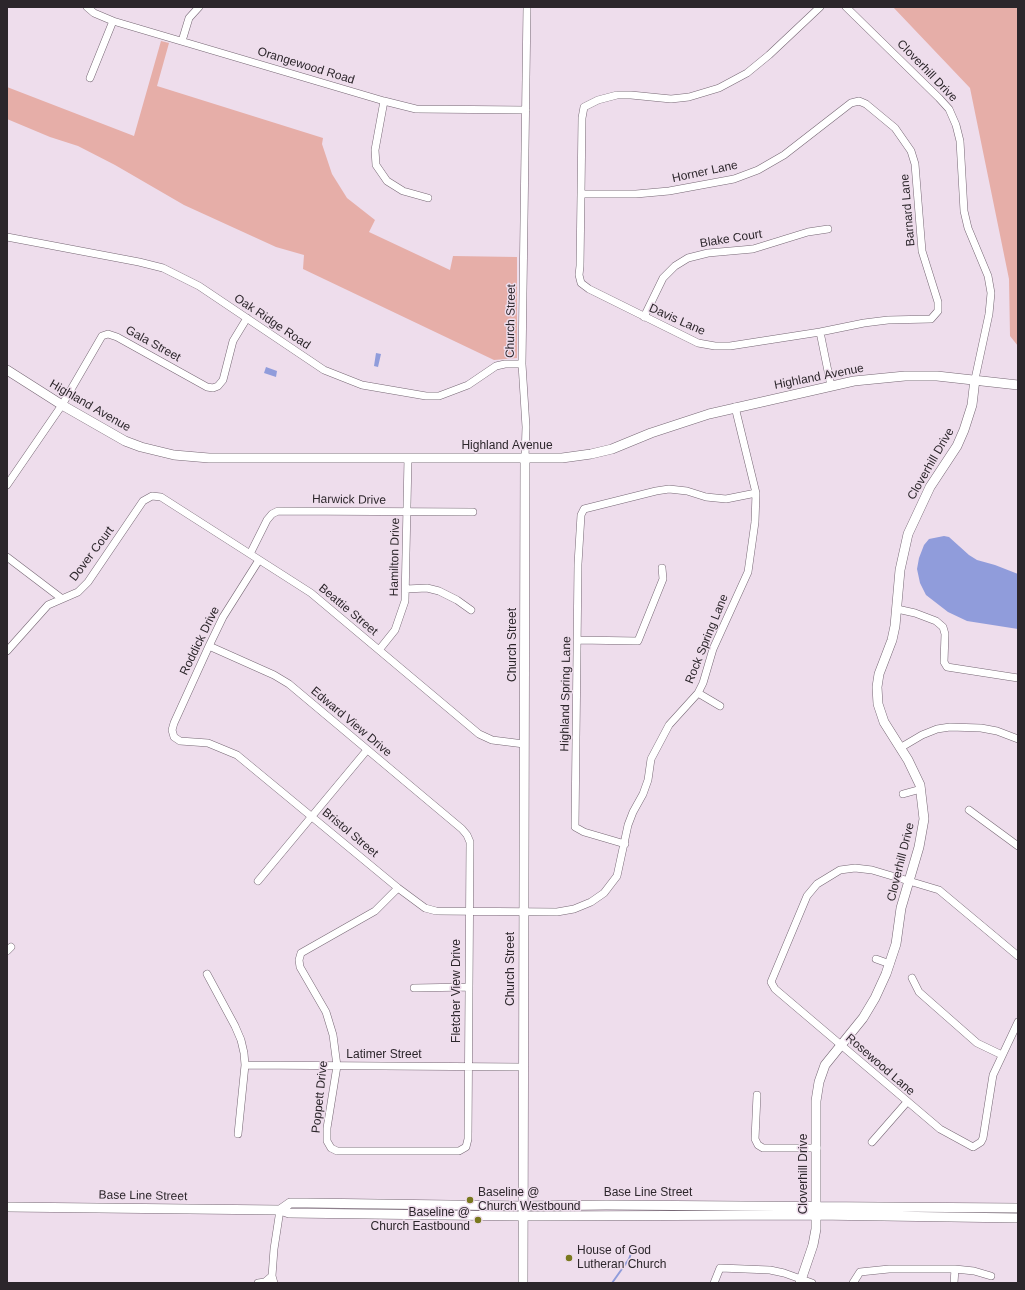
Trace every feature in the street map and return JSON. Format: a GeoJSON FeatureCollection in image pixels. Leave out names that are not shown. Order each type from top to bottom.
{"type":"FeatureCollection","features":[{"type":"Feature","properties":{"kind":"main road","name":"Highland Avenue"},"geometry":{"type":"LineString","coordinates":[[7,370],[62,405],[125,441],[141,447],[174,455],[209,458],[562,458],[591,454],[612,449],[695,418],[735,407],[831,386],[879,378],[937,376],[975,379],[1018,385]]}},
{"type":"Feature","properties":{"kind":"main road","name":"Cloverhill Drive"},"geometry":{"type":"LineString","coordinates":[[801,1281],[813,1245],[816,1229],[816,1101],[819,1082],[825,1066],[875,998],[890,964],[896,944],[901,908],[910,881],[924,819],[921,789],[908,760],[884,722],[878,704],[877,687],[879,674],[892,640],[897,609],[900,570],[908,534],[930,487],[956,446],[964,430],[972,405],[975,379]]}},
{"type":"Feature","properties":{"kind":"main road","name":"Church Street"},"geometry":{"type":"LineString","coordinates":[[523,1283],[522,1067],[525,458]]}},
{"type":"Feature","properties":{"kind":"main road","name":"Base Line Street"},"geometry":{"type":"LineString","coordinates":[[280,1210],[290,1203],[522,1206],[606,1205],[1018,1218]]}},
{"type":"Feature","properties":{"kind":"main road"},"geometry":{"type":"LineString","coordinates":[[395,1215],[398,1210],[402,1209],[428,1208],[442,1204]]}},
{"type":"Feature","properties":{"kind":"main road","name":"Base Line Street"},"geometry":{"type":"LineString","coordinates":[[7,1207],[280,1210],[289,1213],[522,1216],[1018,1208]]}},
{"type":"Feature","properties":{"kind":"street","name":"Orangewood Road"},"geometry":{"type":"LineString","coordinates":[[87,7],[94,13],[113,21],[384,101],[416,109],[526,110]]}},
{"type":"Feature","properties":{"kind":"street"},"geometry":{"type":"LineString","coordinates":[[182,41],[189,18],[199,7]]}},
{"type":"Feature","properties":{"kind":"street","name":"Church Street"},"geometry":{"type":"LineString","coordinates":[[525,458],[526,427],[522,364],[528,7]]}},
{"type":"Feature","properties":{"kind":"street"},"geometry":{"type":"LineString","coordinates":[[581,194],[582,118],[584,107],[598,100],[617,95],[670,99],[689,97],[719,88],[747,73],[769,55],[820,7]]}},
{"type":"Feature","properties":{"kind":"street","name":"Cloverhill Drive"},"geometry":{"type":"LineString","coordinates":[[846,7],[939,98],[949,110],[956,125],[960,141],[965,217],[968,228],[988,276],[991,293],[989,314],[975,379]]}},
{"type":"Feature","properties":{"kind":"street"},"geometry":{"type":"LineString","coordinates":[[90,78],[113,21]]}},
{"type":"Feature","properties":{"kind":"street"},"geometry":{"type":"LineString","coordinates":[[384,101],[374,150],[376,165],[387,181],[404,191],[428,198]]}},
{"type":"Feature","properties":{"kind":"street","name":"Horner Lane"},"geometry":{"type":"LineString","coordinates":[[581,194],[636,194],[669,191],[734,179],[758,170],[784,155],[851,103],[859,101]]}},
{"type":"Feature","properties":{"kind":"street","name":"Barnard Lane"},"geometry":{"type":"LineString","coordinates":[[820,332],[864,323],[888,320],[931,319],[938,311],[938,302],[922,251],[915,164],[911,150],[895,128],[866,104],[859,101]]}},
{"type":"Feature","properties":{"kind":"street","name":"Davis Lane"},"geometry":{"type":"LineString","coordinates":[[581,194],[581,283],[589,289],[698,343],[715,346],[730,346],[820,332]]}},
{"type":"Feature","properties":{"kind":"street","name":"Blake Court"},"geometry":{"type":"LineString","coordinates":[[644,317],[663,278],[675,266],[688,258],[708,253],[753,248],[808,232],[828,229]]}},
{"type":"Feature","properties":{"kind":"street","name":"Oak Ridge Road"},"geometry":{"type":"LineString","coordinates":[[7,237],[139,262],[163,268],[199,286],[324,370],[345,379],[386,390],[426,396],[439,396],[468,385],[496,366],[504,364],[522,364]]}},
{"type":"Feature","properties":{"kind":"street","name":"Gala Street"},"geometry":{"type":"LineString","coordinates":[[7,485],[62,405],[102,336],[108,334],[117,337],[207,387],[213,388],[218,386],[223,380],[233,341],[246,318]]}},
{"type":"Feature","properties":{"kind":"street"},"geometry":{"type":"LineString","coordinates":[[820,332],[831,386]]}},
{"type":"Feature","properties":{"kind":"street","name":"Rock Spring Lane"},"geometry":{"type":"LineString","coordinates":[[523,911],[557,912],[574,909],[591,902],[604,893],[617,876],[628,825],[632,812],[643,794],[648,780],[651,759],[657,744],[669,725],[698,693],[703,683],[713,649],[748,572],[756,516],[756,493],[735,407]]}},
{"type":"Feature","properties":{"kind":"street","name":"Hamilton Drive"},"geometry":{"type":"LineString","coordinates":[[379,650],[395,630],[402,615],[406,589],[408,458]]}},
{"type":"Feature","properties":{"kind":"street","name":"Highland Spring Lane"},"geometry":{"type":"LineString","coordinates":[[625,844],[584,832],[575,827],[578,564],[581,515],[584,509],[656,490],[669,489],[687,491],[706,497],[726,499],[756,493]]}},
{"type":"Feature","properties":{"kind":"street","name":"Beattie Street"},"geometry":{"type":"LineString","coordinates":[[152,496],[161,497],[311,593],[479,734],[500,741],[524,744]]}},
{"type":"Feature","properties":{"kind":"street","name":"Dover Court"},"geometry":{"type":"LineString","coordinates":[[7,651],[48,605],[61,598],[78,592],[88,582],[143,501],[152,496]]}},
{"type":"Feature","properties":{"kind":"street","name":"Harwick Drive"},"geometry":{"type":"LineString","coordinates":[[250,554],[267,520],[272,514],[278,511],[473,512]]}},
{"type":"Feature","properties":{"kind":"street"},"geometry":{"type":"LineString","coordinates":[[7,557],[61,598]]}},
{"type":"Feature","properties":{"kind":"street","name":"Roddick Drive"},"geometry":{"type":"LineString","coordinates":[[174,737],[172,730],[174,723],[223,616],[259,560]]}},
{"type":"Feature","properties":{"kind":"street"},"geometry":{"type":"LineString","coordinates":[[578,640],[638,641],[663,579],[662,568]]}},
{"type":"Feature","properties":{"kind":"street"},"geometry":{"type":"LineString","coordinates":[[406,589],[427,588],[439,591],[458,600],[471,610]]}},
{"type":"Feature","properties":{"kind":"street"},"geometry":{"type":"LineString","coordinates":[[897,609],[915,613],[936,621],[943,627],[945,634],[944,662],[947,667],[1018,678]]}},
{"type":"Feature","properties":{"kind":"street","name":"Edward View Drive"},"geometry":{"type":"LineString","coordinates":[[209,646],[274,675],[289,684],[467,834]]}},
{"type":"Feature","properties":{"kind":"street"},"geometry":{"type":"LineString","coordinates":[[698,693],[720,706]]}},
{"type":"Feature","properties":{"kind":"street"},"geometry":{"type":"LineString","coordinates":[[900,748],[922,735],[937,729],[950,727],[997,731],[1018,739]]}},
{"type":"Feature","properties":{"kind":"street","name":"Bristol Street"},"geometry":{"type":"LineString","coordinates":[[174,737],[180,741],[208,743],[237,755],[398,888],[425,908],[436,911],[523,911]]}},
{"type":"Feature","properties":{"kind":"street"},"geometry":{"type":"LineString","coordinates":[[258,881],[367,750]]}},
{"type":"Feature","properties":{"kind":"street"},"geometry":{"type":"LineString","coordinates":[[904,794],[921,789]]}},
{"type":"Feature","properties":{"kind":"street"},"geometry":{"type":"LineString","coordinates":[[969,810],[1018,846]]}},
{"type":"Feature","properties":{"kind":"street","name":"Fletcher View Drive"},"geometry":{"type":"LineString","coordinates":[[466,1147],[468,1139],[468,910],[470,842],[467,834]]}},
{"type":"Feature","properties":{"kind":"street","name":"Rosewood Lane"},"geometry":{"type":"LineString","coordinates":[[910,881],[872,870],[855,868],[840,870],[817,884],[807,896],[771,982],[775,989],[907,1102],[946,1133],[968,1146],[978,1145],[983,1138],[994,1075],[1002,1055]]}},
{"type":"Feature","properties":{"kind":"street"},"geometry":{"type":"LineString","coordinates":[[910,881],[939,890],[948,896],[1018,956]]}},
{"type":"Feature","properties":{"kind":"street","name":"Poppett Drive"},"geometry":{"type":"LineString","coordinates":[[398,888],[375,911],[301,953],[299,960],[300,967],[326,1012],[333,1035],[337,1066],[327,1128],[327,1141],[331,1148],[337,1151],[459,1151],[466,1147]]}},
{"type":"Feature","properties":{"kind":"street"},"geometry":{"type":"LineString","coordinates":[[876,959],[890,964]]}},
{"type":"Feature","properties":{"kind":"street"},"geometry":{"type":"LineString","coordinates":[[207,974],[241,1040],[245,1065],[238,1134]]}},
{"type":"Feature","properties":{"kind":"street"},"geometry":{"type":"LineString","coordinates":[[912,978],[919,992],[972,1038],[1002,1055],[1018,1022]]}},
{"type":"Feature","properties":{"kind":"street"},"geometry":{"type":"LineString","coordinates":[[414,988],[468,987]]}},
{"type":"Feature","properties":{"kind":"street","name":"Latimer Street"},"geometry":{"type":"LineString","coordinates":[[245,1065],[522,1067]]}},
{"type":"Feature","properties":{"kind":"street"},"geometry":{"type":"LineString","coordinates":[[757,1095],[755,1139],[758,1145],[763,1148],[817,1148]]}},
{"type":"Feature","properties":{"kind":"street"},"geometry":{"type":"LineString","coordinates":[[872,1142],[907,1102]]}},
{"type":"Feature","properties":{"kind":"street"},"geometry":{"type":"LineString","coordinates":[[258,1283],[273,1279],[280,1210]]}},
{"type":"Feature","properties":{"kind":"street"},"geometry":{"type":"LineString","coordinates":[[714,1283],[720,1268],[770,1270],[801,1281],[812,1283]]}},
{"type":"Feature","properties":{"kind":"street"},"geometry":{"type":"LineString","coordinates":[[853,1283],[860,1272],[889,1269],[955,1269],[974,1271],[991,1276]]}},
{"type":"Feature","properties":{"kind":"street"},"geometry":{"type":"LineString","coordinates":[[954,1283],[955,1269]]}},
{"type":"Feature","properties":{"kind":"shaded area"},"geometry":{"type":"Polygon","coordinates":[[[893,7],[1018,7],[1018,346],[1010,336],[1009,279],[970,88],[893,7]]]}},
{"type":"Feature","properties":{"kind":"shaded area"},"geometry":{"type":"Polygon","coordinates":[[[161,41],[169,43],[157,86],[323,138],[322,144],[332,174],[347,198],[375,220],[369,232],[450,270],[453,256],[517,257],[517,358],[494,360],[303,269],[304,255],[276,247],[184,205],[115,165],[78,146],[50,137],[7,119],[7,87],[134,136],[161,41]]]}},
{"type":"Feature","properties":{"kind":"water"},"geometry":{"type":"Polygon","coordinates":[[[376,353],[381,354],[378,367],[374,366],[376,353]]]}},
{"type":"Feature","properties":{"kind":"water"},"geometry":{"type":"Polygon","coordinates":[[[266,367],[277,371],[276,377],[264,373],[266,367]]]}},
{"type":"Feature","properties":{"kind":"water"},"geometry":{"type":"Polygon","coordinates":[[[944,536],[949,537],[969,555],[977,560],[1018,574],[1018,629],[967,621],[948,612],[926,595],[920,583],[917,569],[919,558],[924,545],[929,539],[944,536]]]}},
{"type":"Feature","properties":{"kind":"waterway"},"geometry":{"type":"LineString","coordinates":[[612,1283],[629,1259],[633,1248]]}},
{"type":"Feature","properties":{"kind":"place","name":"Baseline @ Church Westbound"},"geometry":{"type":"Point","coordinates":[470,1200]}},
{"type":"Feature","properties":{"kind":"place","name":"Baseline @ Church Eastbound"},"geometry":{"type":"Point","coordinates":[478,1220]}},
{"type":"Feature","properties":{"kind":"place","name":"House of God Lutheran Church"},"geometry":{"type":"Point","coordinates":[569,1258]}}]}
